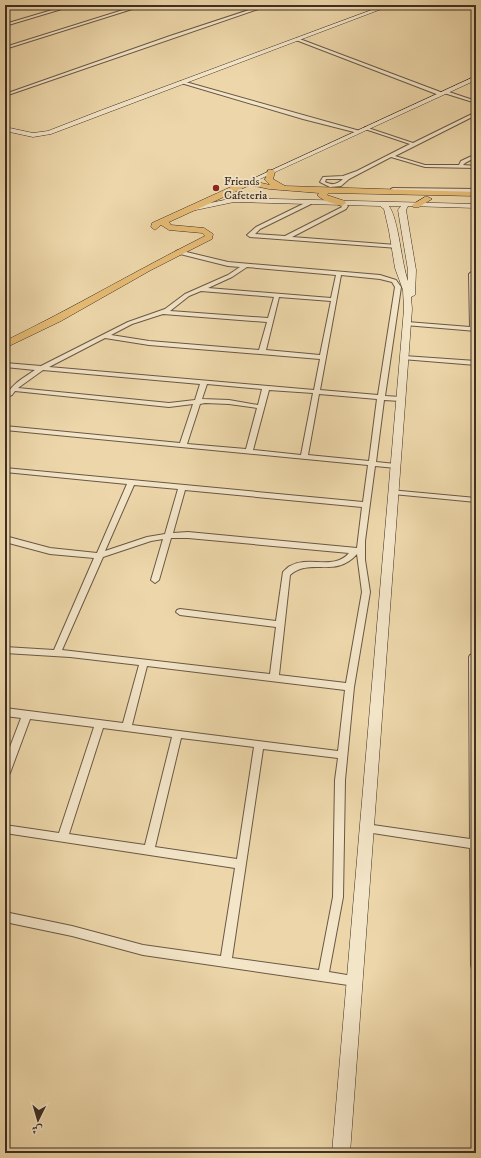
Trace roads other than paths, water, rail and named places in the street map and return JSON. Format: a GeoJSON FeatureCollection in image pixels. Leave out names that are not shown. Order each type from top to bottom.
{"type":"FeatureCollection","features":[{"type":"Feature","properties":{"kind":"main road"},"geometry":{"type":"LineString","coordinates":[[271,172],[269,180],[276,185],[325,194],[342,203]]}},
{"type":"Feature","properties":{"kind":"main road"},"geometry":{"type":"LineString","coordinates":[[248,183],[258,189],[298,196]]}},
{"type":"Feature","properties":{"kind":"main road"},"geometry":{"type":"LineString","coordinates":[[5,345],[69,312],[178,252],[206,239],[209,236],[206,232],[155,227],[155,225],[248,183],[325,194],[476,200]]}},
{"type":"Feature","properties":{"kind":"main road"},"geometry":{"type":"LineString","coordinates":[[343,183],[352,191]]}},
{"type":"Feature","properties":{"kind":"main road"},"geometry":{"type":"LineString","coordinates":[[325,194],[321,195],[323,193],[352,191],[476,194]]}},
{"type":"Feature","properties":{"kind":"main road"},"geometry":{"type":"LineString","coordinates":[[217,197],[247,192],[298,196],[325,194]]}},
{"type":"Feature","properties":{"kind":"main road"},"geometry":{"type":"LineString","coordinates":[[416,204],[428,199]]}},
{"type":"Feature","properties":{"kind":"main road"},"geometry":{"type":"LineString","coordinates":[[464,200],[476,205]]}},
{"type":"Feature","properties":{"kind":"main road"},"geometry":{"type":"LineString","coordinates":[[165,221],[166,226],[178,229]]}},
{"type":"Feature","properties":{"kind":"street"},"geometry":{"type":"LineString","coordinates":[[5,25],[73,5]]}},
{"type":"Feature","properties":{"kind":"street"},"geometry":{"type":"LineString","coordinates":[[5,48],[143,5]]}},
{"type":"Feature","properties":{"kind":"street"},"geometry":{"type":"LineString","coordinates":[[5,95],[171,36],[268,5]]}},
{"type":"Feature","properties":{"kind":"street"},"geometry":{"type":"LineString","coordinates":[[5,128],[33,135],[44,134],[390,5]]}},
{"type":"Feature","properties":{"kind":"street"},"geometry":{"type":"LineString","coordinates":[[298,39],[444,93],[476,102]]}},
{"type":"Feature","properties":{"kind":"street"},"geometry":{"type":"LineString","coordinates":[[248,183],[474,80]]}},
{"type":"Feature","properties":{"kind":"street"},"geometry":{"type":"LineString","coordinates":[[182,82],[358,132]]}},
{"type":"Feature","properties":{"kind":"street"},"geometry":{"type":"LineString","coordinates":[[358,172],[344,177],[327,178],[322,181],[324,184],[330,186],[337,186],[358,172],[476,113]]}},
{"type":"Feature","properties":{"kind":"street"},"geometry":{"type":"LineString","coordinates":[[367,128],[413,144]]}},
{"type":"Feature","properties":{"kind":"street"},"geometry":{"type":"LineString","coordinates":[[460,166],[463,162],[476,155]]}},
{"type":"Feature","properties":{"kind":"street"},"geometry":{"type":"LineString","coordinates":[[390,156],[425,166],[476,167]]}},
{"type":"Feature","properties":{"kind":"street"},"geometry":{"type":"LineString","coordinates":[[380,192],[391,190],[476,191]]}},
{"type":"Feature","properties":{"kind":"street"},"geometry":{"type":"LineString","coordinates":[[192,209],[229,200],[309,203],[476,205]]}},
{"type":"Feature","properties":{"kind":"street"},"geometry":{"type":"LineString","coordinates":[[309,203],[258,228],[250,235],[396,247]]}},
{"type":"Feature","properties":{"kind":"street"},"geometry":{"type":"LineString","coordinates":[[285,238],[344,208],[345,206],[342,203]]}},
{"type":"Feature","properties":{"kind":"street"},"geometry":{"type":"LineString","coordinates":[[341,1153],[408,309],[407,290],[399,268],[391,224],[387,208],[382,204]]}},
{"type":"Feature","properties":{"kind":"street"},"geometry":{"type":"LineString","coordinates":[[406,204],[402,210],[412,270],[411,294],[408,309]]}},
{"type":"Feature","properties":{"kind":"street"},"geometry":{"type":"LineString","coordinates":[[391,224],[391,211],[395,209],[399,210],[401,220],[404,224]]}},
{"type":"Feature","properties":{"kind":"street"},"geometry":{"type":"LineString","coordinates":[[178,252],[219,263],[384,278],[394,281],[398,287],[358,551],[366,592],[350,687],[342,755],[338,800],[340,862],[338,897],[324,977]]}},
{"type":"Feature","properties":{"kind":"street"},"geometry":{"type":"LineString","coordinates":[[219,263],[228,271],[226,278]]}},
{"type":"Feature","properties":{"kind":"street"},"geometry":{"type":"LineString","coordinates":[[5,396],[10,394],[18,383],[42,368],[134,321],[163,312],[183,297],[238,272],[245,266]]}},
{"type":"Feature","properties":{"kind":"street"},"geometry":{"type":"LineString","coordinates":[[407,324],[474,329],[472,273],[476,270]]}},
{"type":"Feature","properties":{"kind":"street"},"geometry":{"type":"LineString","coordinates":[[304,457],[339,273]]}},
{"type":"Feature","properties":{"kind":"street"},"geometry":{"type":"LineString","coordinates":[[200,289],[334,300]]}},
{"type":"Feature","properties":{"kind":"street"},"geometry":{"type":"LineString","coordinates":[[262,352],[277,295]]}},
{"type":"Feature","properties":{"kind":"street"},"geometry":{"type":"LineString","coordinates":[[163,312],[270,320]]}},
{"type":"Feature","properties":{"kind":"street"},"geometry":{"type":"LineString","coordinates":[[104,336],[149,344],[323,357]]}},
{"type":"Feature","properties":{"kind":"street"},"geometry":{"type":"LineString","coordinates":[[404,358],[476,364]]}},
{"type":"Feature","properties":{"kind":"street"},"geometry":{"type":"LineString","coordinates":[[5,365],[401,399]]}},
{"type":"Feature","properties":{"kind":"street"},"geometry":{"type":"LineString","coordinates":[[183,445],[204,382]]}},
{"type":"Feature","properties":{"kind":"street"},"geometry":{"type":"LineString","coordinates":[[249,452],[266,387]]}},
{"type":"Feature","properties":{"kind":"street"},"geometry":{"type":"LineString","coordinates":[[12,390],[169,405],[179,405],[197,401],[217,401],[261,407]]}},
{"type":"Feature","properties":{"kind":"street"},"geometry":{"type":"LineString","coordinates":[[5,428],[396,466]]}},
{"type":"Feature","properties":{"kind":"street"},"geometry":{"type":"LineString","coordinates":[[5,470],[366,505]]}},
{"type":"Feature","properties":{"kind":"street"},"geometry":{"type":"LineString","coordinates":[[57,653],[131,482]]}},
{"type":"Feature","properties":{"kind":"street"},"geometry":{"type":"LineString","coordinates":[[155,580],[182,488]]}},
{"type":"Feature","properties":{"kind":"street"},"geometry":{"type":"LineString","coordinates":[[393,492],[476,500]]}},
{"type":"Feature","properties":{"kind":"street"},"geometry":{"type":"LineString","coordinates":[[5,539],[50,551],[98,556],[150,539],[168,536],[200,535],[358,551]]}},
{"type":"Feature","properties":{"kind":"street"},"geometry":{"type":"LineString","coordinates":[[274,678],[285,577],[288,572],[294,567],[302,565],[329,566],[339,564],[350,558],[358,551]]}},
{"type":"Feature","properties":{"kind":"street"},"geometry":{"type":"LineString","coordinates":[[180,612],[280,624]]}},
{"type":"Feature","properties":{"kind":"street"},"geometry":{"type":"LineString","coordinates":[[5,650],[29,653],[57,653],[350,687]]}},
{"type":"Feature","properties":{"kind":"street"},"geometry":{"type":"LineString","coordinates":[[473,657],[476,964]]}},
{"type":"Feature","properties":{"kind":"street"},"geometry":{"type":"LineString","coordinates":[[127,727],[144,663]]}},
{"type":"Feature","properties":{"kind":"street"},"geometry":{"type":"LineString","coordinates":[[5,712],[342,755]]}},
{"type":"Feature","properties":{"kind":"street"},"geometry":{"type":"LineString","coordinates":[[5,772],[27,714]]}},
{"type":"Feature","properties":{"kind":"street"},"geometry":{"type":"LineString","coordinates":[[63,837],[100,724]]}},
{"type":"Feature","properties":{"kind":"street"},"geometry":{"type":"LineString","coordinates":[[149,850],[177,734]]}},
{"type":"Feature","properties":{"kind":"street"},"geometry":{"type":"LineString","coordinates":[[226,962],[259,745]]}},
{"type":"Feature","properties":{"kind":"street"},"geometry":{"type":"LineString","coordinates":[[366,828],[475,844]]}},
{"type":"Feature","properties":{"kind":"street"},"geometry":{"type":"LineString","coordinates":[[5,829],[241,864]]}},
{"type":"Feature","properties":{"kind":"street"},"geometry":{"type":"LineString","coordinates":[[5,917],[72,931],[143,950],[355,981]]}},
{"type":"Feature","properties":{"kind":"place","name":"Friends Cafeteria"},"geometry":{"type":"Point","coordinates":[216,188]}}]}
